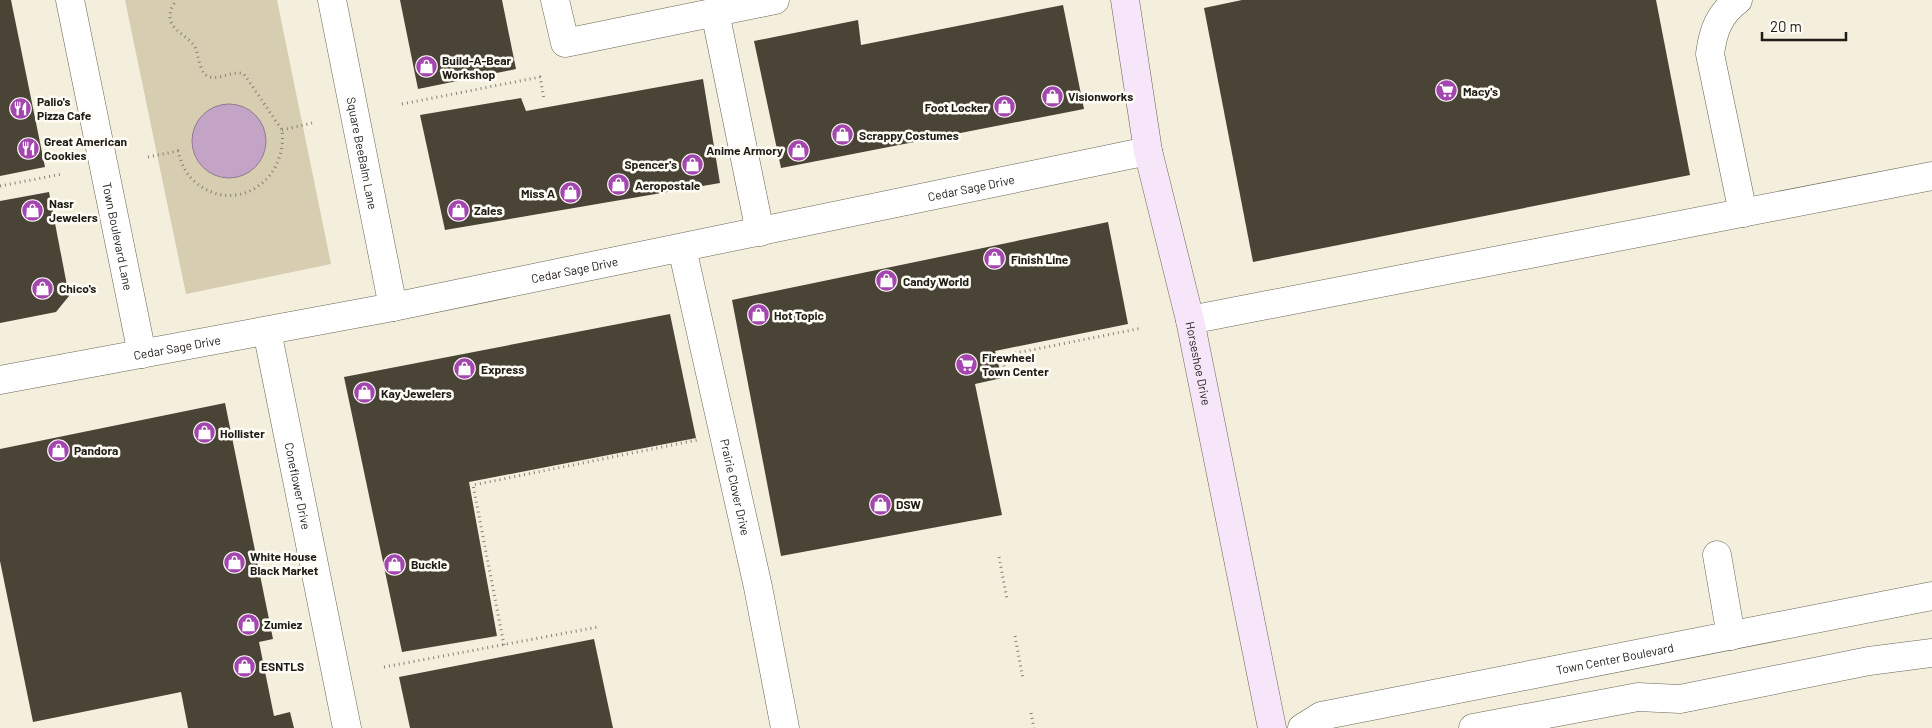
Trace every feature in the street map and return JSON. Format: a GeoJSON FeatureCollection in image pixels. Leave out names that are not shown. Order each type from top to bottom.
{"type":"FeatureCollection","features":[{"type":"Feature","properties":{"kind":"street","name":"Town Boulevard Lane"},"geometry":{"type":"LineString","coordinates":[[70,0],[142,354]]}},
{"type":"Feature","properties":{"kind":"street","name":"Square BeeBalm Lane"},"geometry":{"type":"LineString","coordinates":[[332,0],[393,307]]}},
{"type":"Feature","properties":{"kind":"street"},"geometry":{"type":"LineString","coordinates":[[555,0],[565,43],[775,0]]}},
{"type":"Feature","properties":{"kind":"street","name":"Horseshoe Drive"},"geometry":{"type":"LineString","coordinates":[[1125,0],[1148,151],[1190,320],[1272,728]]}},
{"type":"Feature","properties":{"kind":"street"},"geometry":{"type":"LineString","coordinates":[[1738,0],[1730,6],[1719,20],[1712,36],[1710,54],[1743,213]]}},
{"type":"Feature","properties":{"kind":"street"},"geometry":{"type":"LineString","coordinates":[[714,12],[760,232]]}},
{"type":"Feature","properties":{"kind":"street","name":"Cedar Sage Drive"},"geometry":{"type":"LineString","coordinates":[[0,380],[393,307],[1148,151]]}},
{"type":"Feature","properties":{"kind":"street"},"geometry":{"type":"LineString","coordinates":[[1190,320],[1932,176]]}},
{"type":"Feature","properties":{"kind":"street","name":"Prairie Clover Drive"},"geometry":{"type":"LineString","coordinates":[[682,248],[758,587],[785,728]]}},
{"type":"Feature","properties":{"kind":"street","name":"Coneflower Drive"},"geometry":{"type":"LineString","coordinates":[[267,331],[347,728]]}},
{"type":"Feature","properties":{"kind":"street"},"geometry":{"type":"LineString","coordinates":[[1717,555],[1731,636]]}},
{"type":"Feature","properties":{"kind":"street","name":"Town Center Boulevard"},"geometry":{"type":"LineString","coordinates":[[1302,728],[1321,716],[1932,596]]}},
{"type":"Feature","properties":{"kind":"street"},"geometry":{"type":"LineString","coordinates":[[1473,728],[1638,697],[1680,699],[1869,661],[1932,653]]}},
{"type":"Feature","properties":{"kind":"path"},"geometry":{"type":"LineString","coordinates":[[148,157],[178,151],[184,168],[194,181],[210,191],[227,195],[244,193],[260,186],[273,173],[281,157],[282,130],[244,74],[238,72],[211,78],[206,76],[201,69],[194,46],[171,23],[170,10],[176,0]]}},
{"type":"Feature","properties":{"kind":"path"},"geometry":{"type":"LineString","coordinates":[[402,104],[540,77],[544,99]]}},
{"type":"Feature","properties":{"kind":"path"},"geometry":{"type":"LineString","coordinates":[[282,130],[312,123]]}},
{"type":"Feature","properties":{"kind":"path"},"geometry":{"type":"LineString","coordinates":[[0,186],[62,174]]}},
{"type":"Feature","properties":{"kind":"path"},"geometry":{"type":"LineString","coordinates":[[1007,376],[1002,356],[1142,328]]}},
{"type":"Feature","properties":{"kind":"path"},"geometry":{"type":"LineString","coordinates":[[504,645],[473,485],[700,440]]}},
{"type":"Feature","properties":{"kind":"path"},"geometry":{"type":"LineString","coordinates":[[999,557],[1007,598]]}},
{"type":"Feature","properties":{"kind":"path"},"geometry":{"type":"LineString","coordinates":[[384,667],[598,627]]}},
{"type":"Feature","properties":{"kind":"path"},"geometry":{"type":"LineString","coordinates":[[1015,636],[1023,679]]}},
{"type":"Feature","properties":{"kind":"path"},"geometry":{"type":"LineString","coordinates":[[1031,713],[1034,728]]}},
{"type":"Feature","properties":{"kind":"shaded area"},"geometry":{"type":"Polygon","coordinates":[[[125,0],[277,0],[331,264],[186,294],[125,0]]]}},
{"type":"Feature","properties":{"kind":"shaded area"},"geometry":{"type":"Polygon","coordinates":[[[229,104],[250,110],[260,120],[266,141],[260,162],[250,172],[229,178],[208,172],[198,162],[192,141],[198,120],[208,110],[229,104]]]}},
{"type":"Feature","properties":{"kind":"building"},"geometry":{"type":"Polygon","coordinates":[[[0,0],[11,0],[45,167],[0,176],[0,0]]]}},
{"type":"Feature","properties":{"kind":"building"},"geometry":{"type":"Polygon","coordinates":[[[400,0],[502,0],[516,69],[418,89],[400,0]]]}},
{"type":"Feature","properties":{"kind":"building","name":"Macy's"},"geometry":{"type":"Polygon","coordinates":[[[1242,0],[1656,0],[1690,175],[1253,262],[1204,8],[1242,0]]]}},
{"type":"Feature","properties":{"kind":"building"},"geometry":{"type":"Polygon","coordinates":[[[1063,5],[1084,109],[781,168],[754,41],[858,20],[861,45],[1063,5]]]}},
{"type":"Feature","properties":{"kind":"building"},"geometry":{"type":"Polygon","coordinates":[[[703,79],[720,183],[445,230],[420,115],[521,98],[526,111],[703,79]]]}},
{"type":"Feature","properties":{"kind":"building"},"geometry":{"type":"Polygon","coordinates":[[[49,192],[69,296],[56,312],[0,323],[0,201],[49,192]]]}},
{"type":"Feature","properties":{"kind":"building"},"geometry":{"type":"Polygon","coordinates":[[[1108,222],[1128,324],[995,351],[1002,378],[975,384],[1002,515],[781,556],[732,300],[1108,222]]]}},
{"type":"Feature","properties":{"kind":"building"},"geometry":{"type":"Polygon","coordinates":[[[670,314],[696,438],[469,482],[497,636],[402,652],[344,377],[670,314]]]}},
{"type":"Feature","properties":{"kind":"building"},"geometry":{"type":"Polygon","coordinates":[[[225,403],[273,639],[259,642],[274,716],[290,712],[294,728],[188,728],[181,692],[33,722],[0,561],[0,449],[225,403]]]}},
{"type":"Feature","properties":{"kind":"building"},"geometry":{"type":"Polygon","coordinates":[[[594,639],[613,728],[410,728],[399,677],[594,639]]]}},
{"type":"Feature","properties":{"kind":"place","name":"Build-A-Bear Workshop"},"geometry":{"type":"Point","coordinates":[426,67]}},
{"type":"Feature","properties":{"kind":"place","name":"Macy's"},"geometry":{"type":"Point","coordinates":[1447,91]}},
{"type":"Feature","properties":{"kind":"place","name":"Visionworks"},"geometry":{"type":"Point","coordinates":[1052,96]}},
{"type":"Feature","properties":{"kind":"place","name":"Foot Locker"},"geometry":{"type":"Point","coordinates":[1004,107]}},
{"type":"Feature","properties":{"kind":"place","name":"Palio's Pizza Cafe"},"geometry":{"type":"Point","coordinates":[21,108]}},
{"type":"Feature","properties":{"kind":"place","name":"Scrappy Costumes"},"geometry":{"type":"Point","coordinates":[843,135]}},
{"type":"Feature","properties":{"kind":"place","name":"Great American Cookies"},"geometry":{"type":"Point","coordinates":[28,148]}},
{"type":"Feature","properties":{"kind":"place","name":"Anime Armory"},"geometry":{"type":"Point","coordinates":[799,150]}},
{"type":"Feature","properties":{"kind":"place","name":"Spencer's"},"geometry":{"type":"Point","coordinates":[693,164]}},
{"type":"Feature","properties":{"kind":"place","name":"Aeropostale"},"geometry":{"type":"Point","coordinates":[619,185]}},
{"type":"Feature","properties":{"kind":"place","name":"Miss A"},"geometry":{"type":"Point","coordinates":[571,193]}},
{"type":"Feature","properties":{"kind":"place","name":"Nasr Jewelers"},"geometry":{"type":"Point","coordinates":[33,210]}},
{"type":"Feature","properties":{"kind":"place","name":"Zales"},"geometry":{"type":"Point","coordinates":[458,210]}},
{"type":"Feature","properties":{"kind":"place","name":"Finish Line"},"geometry":{"type":"Point","coordinates":[995,259]}},
{"type":"Feature","properties":{"kind":"place","name":"Candy World"},"geometry":{"type":"Point","coordinates":[887,281]}},
{"type":"Feature","properties":{"kind":"place","name":"Chico's"},"geometry":{"type":"Point","coordinates":[43,288]}},
{"type":"Feature","properties":{"kind":"place","name":"Hot Topic"},"geometry":{"type":"Point","coordinates":[758,315]}},
{"type":"Feature","properties":{"kind":"place","name":"Firewheel Town Center"},"geometry":{"type":"Point","coordinates":[966,364]}},
{"type":"Feature","properties":{"kind":"place","name":"Express"},"geometry":{"type":"Point","coordinates":[465,369]}},
{"type":"Feature","properties":{"kind":"place","name":"Kay Jewelers"},"geometry":{"type":"Point","coordinates":[365,393]}},
{"type":"Feature","properties":{"kind":"place","name":"Hollister"},"geometry":{"type":"Point","coordinates":[204,433]}},
{"type":"Feature","properties":{"kind":"place","name":"Pandora"},"geometry":{"type":"Point","coordinates":[58,450]}},
{"type":"Feature","properties":{"kind":"place","name":"DSW"},"geometry":{"type":"Point","coordinates":[880,504]}},
{"type":"Feature","properties":{"kind":"place","name":"White House Black Market"},"geometry":{"type":"Point","coordinates":[234,563]}},
{"type":"Feature","properties":{"kind":"place","name":"Buckle"},"geometry":{"type":"Point","coordinates":[395,564]}},
{"type":"Feature","properties":{"kind":"place","name":"Zumiez"},"geometry":{"type":"Point","coordinates":[248,624]}},
{"type":"Feature","properties":{"kind":"place","name":"ESNTLS"},"geometry":{"type":"Point","coordinates":[245,666]}}]}
